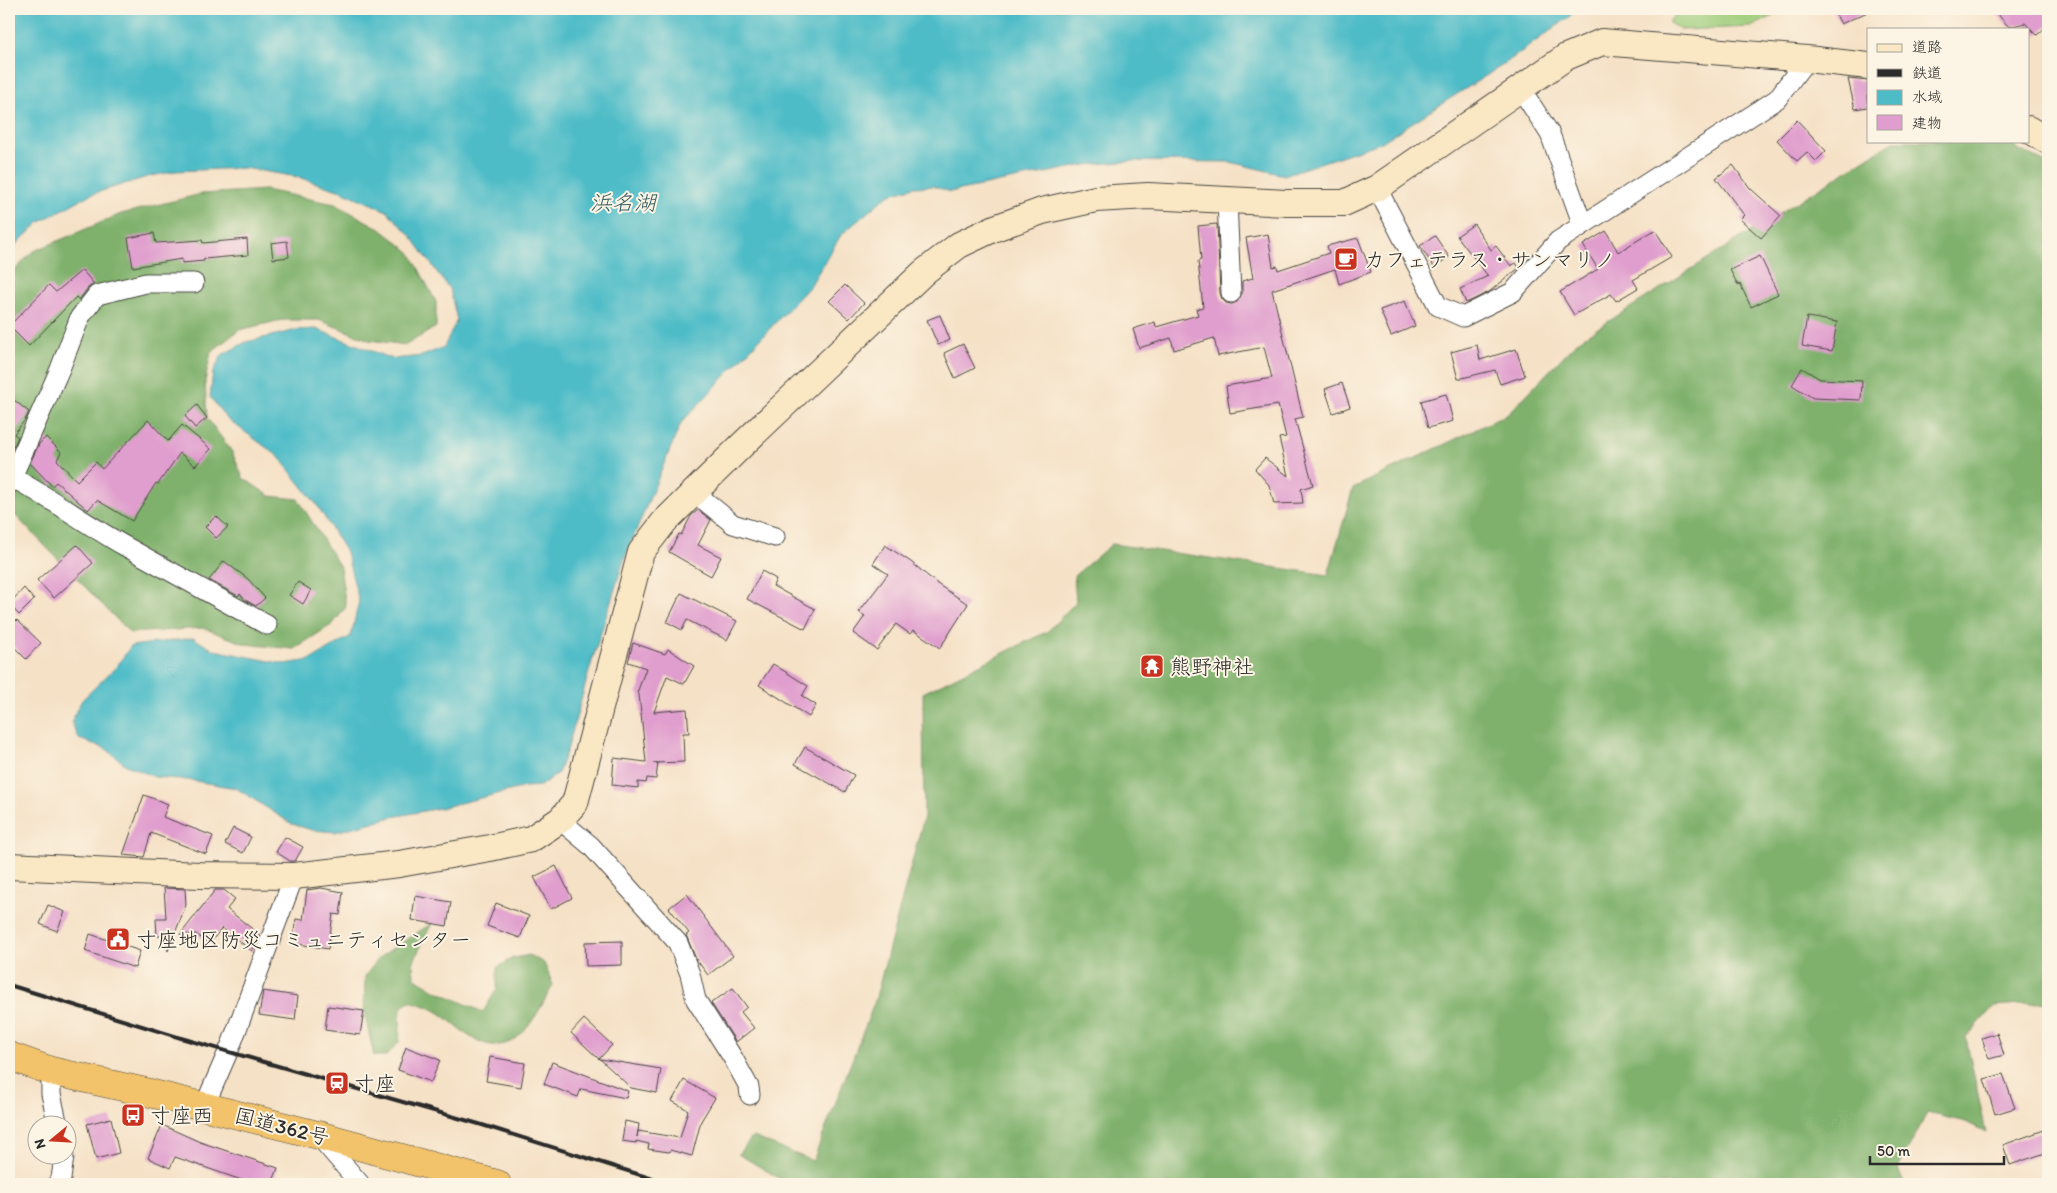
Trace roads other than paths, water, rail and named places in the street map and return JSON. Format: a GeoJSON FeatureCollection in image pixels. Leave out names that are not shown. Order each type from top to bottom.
{"type":"FeatureCollection","features":[{"type":"Feature","properties":{"kind":"highway","name":"国道362号"},"geometry":{"type":"LineString","coordinates":[[9,1056],[51,1071],[204,1106],[497,1184]]}},
{"type":"Feature","properties":{"kind":"street"},"geometry":{"type":"LineString","coordinates":[[9,866],[199,875],[294,876],[399,864],[531,839],[560,820],[575,803],[641,552],[664,522],[694,492],[916,278],[959,245],[995,228],[1042,211],[1096,199],[1148,196],[1286,203],[1344,203],[1377,188],[1566,57],[1602,42],[1867,66]]}},
{"type":"Feature","properties":{"kind":"street"},"geometry":{"type":"LineString","coordinates":[[1377,188],[1438,306],[1463,316],[1513,292],[1558,241],[1582,223],[1777,99],[1806,59]]}},
{"type":"Feature","properties":{"kind":"street"},"geometry":{"type":"LineString","coordinates":[[1521,89],[1550,134],[1582,223]]}},
{"type":"Feature","properties":{"kind":"street"},"geometry":{"type":"LineString","coordinates":[[2030,130],[2048,141]]}},
{"type":"Feature","properties":{"kind":"street"},"geometry":{"type":"LineString","coordinates":[[1227,200],[1230,293]]}},
{"type":"Feature","properties":{"kind":"street"},"geometry":{"type":"LineString","coordinates":[[194,283],[146,283],[97,295],[80,317],[60,369],[11,481],[46,496],[122,545],[266,625]]}},
{"type":"Feature","properties":{"kind":"street"},"geometry":{"type":"LineString","coordinates":[[694,492],[733,524],[775,537]]}},
{"type":"Feature","properties":{"kind":"street"},"geometry":{"type":"LineString","coordinates":[[560,820],[591,846],[678,943],[690,974],[696,1000],[733,1058],[749,1087],[750,1095]]}},
{"type":"Feature","properties":{"kind":"street"},"geometry":{"type":"LineString","coordinates":[[204,1106],[231,1044],[294,876]]}},
{"type":"Feature","properties":{"kind":"street"},"geometry":{"type":"LineString","coordinates":[[51,1071],[51,1094],[56,1116]]}},
{"type":"Feature","properties":{"kind":"street"},"geometry":{"type":"LineString","coordinates":[[318,1135],[360,1184]]}},
{"type":"Feature","properties":{"kind":"street"},"geometry":{"type":"LineString","coordinates":[[57,1184],[61,1179],[63,1166]]}},
{"type":"Feature","properties":{"kind":"water","name":"浜名湖"},"geometry":{"type":"Polygon","coordinates":[[[9,9],[1576,9],[1569,17],[1503,65],[1380,143],[1284,175],[1230,162],[1135,161],[1085,165],[950,192],[933,186],[914,187],[888,195],[841,235],[810,286],[681,423],[624,560],[592,661],[568,747],[558,773],[540,786],[525,787],[335,832],[312,830],[292,824],[236,788],[189,780],[155,777],[126,765],[105,748],[79,739],[72,723],[82,700],[117,666],[131,646],[193,638],[214,650],[285,664],[310,660],[351,636],[359,601],[346,552],[317,505],[278,456],[226,418],[210,397],[213,372],[222,355],[246,342],[297,330],[316,329],[393,359],[422,356],[444,347],[457,320],[450,290],[411,236],[387,211],[344,192],[298,177],[244,168],[176,171],[147,177],[89,195],[40,222],[9,251],[9,9]]]}},
{"type":"Feature","properties":{"kind":"railway"},"geometry":{"type":"LineString","coordinates":[[9,985],[181,1038],[479,1124],[669,1184]]}},
{"type":"Feature","properties":{"kind":"place","name":"カフェテラス・サンマリノ"},"geometry":{"type":"Point","coordinates":[1346,259]}},
{"type":"Feature","properties":{"kind":"place","name":"熊野神社"},"geometry":{"type":"Point","coordinates":[1152,666]}},
{"type":"Feature","properties":{"kind":"place","name":"寸座地区防災コミュニティセンター"},"geometry":{"type":"Point","coordinates":[118,939]}},
{"type":"Feature","properties":{"kind":"place","name":"寸座"},"geometry":{"type":"Point","coordinates":[337,1083]}},
{"type":"Feature","properties":{"kind":"place","name":"寸座西"},"geometry":{"type":"Point","coordinates":[133,1115]}}]}
